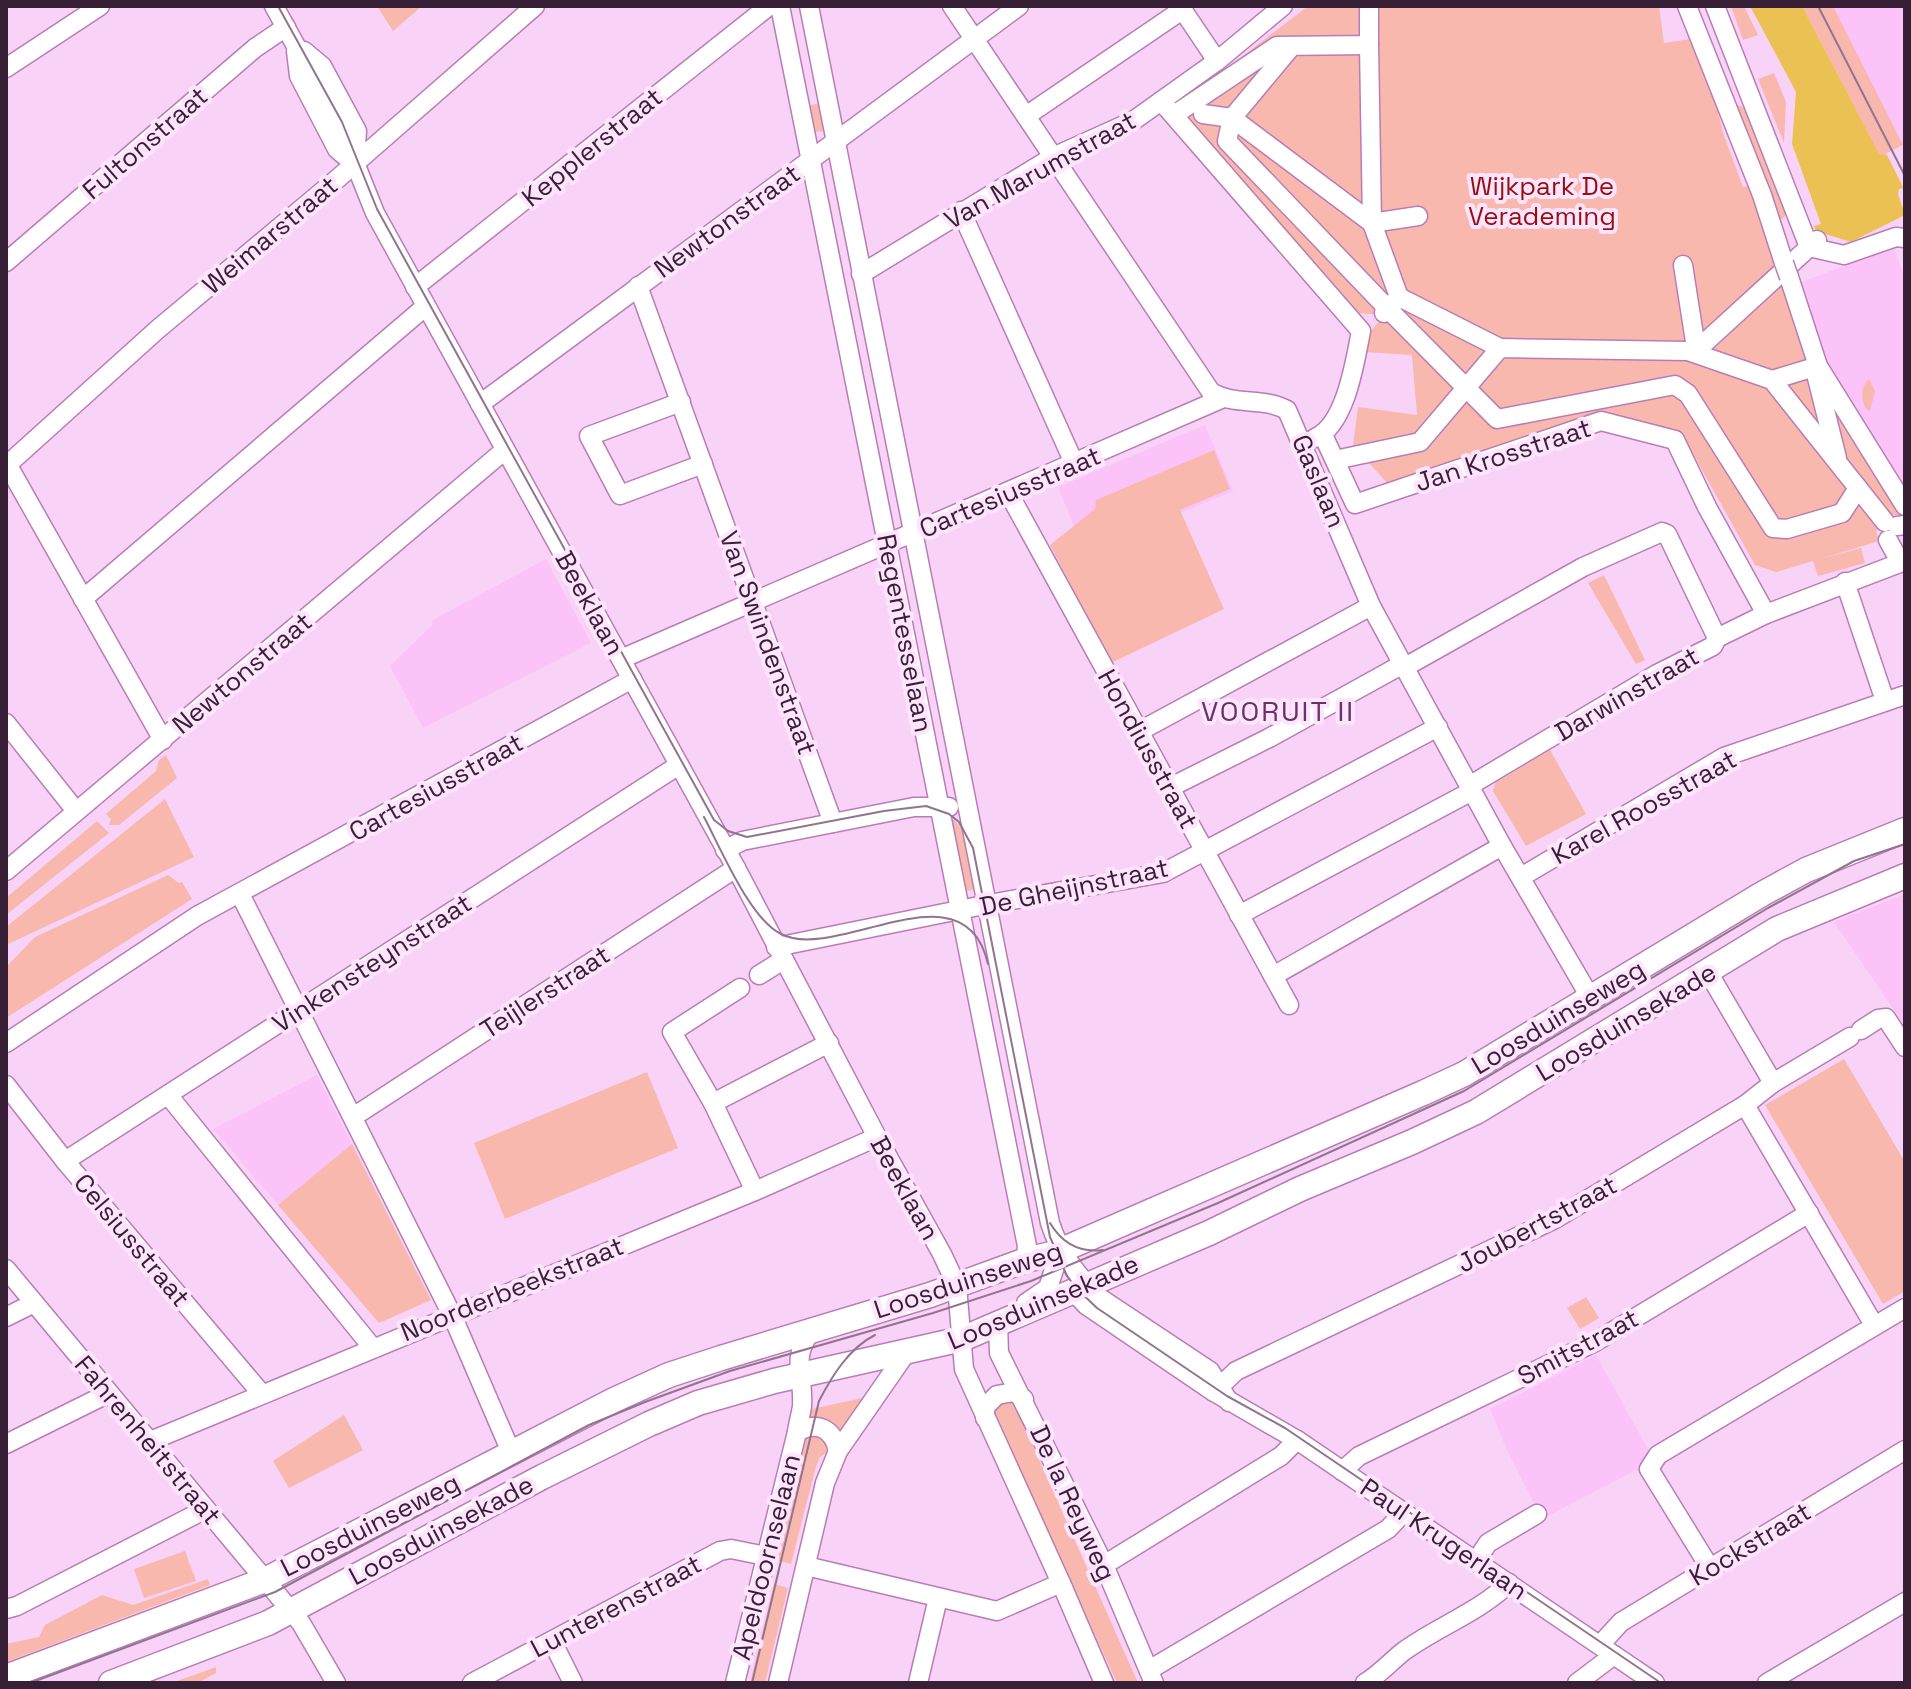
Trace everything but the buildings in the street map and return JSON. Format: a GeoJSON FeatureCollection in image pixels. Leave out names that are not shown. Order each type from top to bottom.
{"type":"FeatureCollection","features":[{"type":"Feature","properties":{"kind":"main road","name":"Loosduinseweg"},"geometry":{"type":"LineString","coordinates":[[6,1677],[265,1580],[511,1452],[669,1375],[1060,1251],[1464,1074],[1806,870],[1905,830]]}},
{"type":"Feature","properties":{"kind":"main road","name":"Loosduinsekade"},"geometry":{"type":"LineString","coordinates":[[111,1683],[247,1632],[542,1477],[698,1403],[962,1339],[1209,1233],[1300,1189],[1476,1112],[1777,929],[1905,876]]}},
{"type":"Feature","properties":{"kind":"street"},"geometry":{"type":"LineString","coordinates":[[6,68],[100,6]]}},
{"type":"Feature","properties":{"kind":"street","name":"Beeklaan"},"geometry":{"type":"LineString","coordinates":[[274,6],[290,35],[299,76],[337,149],[354,162]]}},
{"type":"Feature","properties":{"kind":"street","name":"Weimarstraat"},"geometry":{"type":"LineString","coordinates":[[6,464],[158,329],[535,6]]}},
{"type":"Feature","properties":{"kind":"street","name":"Kepplerstraat"},"geometry":{"type":"LineString","coordinates":[[415,287],[769,6]]}},
{"type":"Feature","properties":{"kind":"street","name":"Regentesselaan"},"geometry":{"type":"LineString","coordinates":[[780,6],[1027,1246],[1026,1260]]}},
{"type":"Feature","properties":{"kind":"street","name":"Regentesselaan"},"geometry":{"type":"LineString","coordinates":[[809,6],[1042,1187],[1060,1251],[1080,1288]]}},
{"type":"Feature","properties":{"kind":"street"},"geometry":{"type":"LineString","coordinates":[[952,6],[1168,332],[1211,392],[1221,399]]}},
{"type":"Feature","properties":{"kind":"street","name":"Newtonstraat"},"geometry":{"type":"LineString","coordinates":[[480,404],[1019,6]]}},
{"type":"Feature","properties":{"kind":"street"},"geometry":{"type":"LineString","coordinates":[[1026,116],[1181,8],[1217,61],[1283,6]]}},
{"type":"Feature","properties":{"kind":"street"},"geometry":{"type":"LineString","coordinates":[[1369,6],[1372,223],[1388,309]]}},
{"type":"Feature","properties":{"kind":"street"},"geometry":{"type":"LineString","coordinates":[[1687,6],[1762,195],[1816,367],[1838,463]]}},
{"type":"Feature","properties":{"kind":"street"},"geometry":{"type":"LineString","coordinates":[[1715,6],[1813,244],[1844,255],[1896,237],[1905,238]]}},
{"type":"Feature","properties":{"kind":"street","name":"Beeklaan"},"geometry":{"type":"LineString","coordinates":[[290,35],[322,66],[357,131],[354,162],[375,213],[736,868],[957,1286],[962,1339]]}},
{"type":"Feature","properties":{"kind":"street","name":"Fultonstraat"},"geometry":{"type":"LineString","coordinates":[[6,262],[255,48],[290,35]]}},
{"type":"Feature","properties":{"kind":"street"},"geometry":{"type":"LineString","coordinates":[[1176,110],[1277,46],[1369,45]]}},
{"type":"Feature","properties":{"kind":"street"},"geometry":{"type":"LineString","coordinates":[[1292,46],[1232,118],[1227,141],[1497,419],[1661,386],[1678,386],[1688,394],[1727,496],[1771,525],[1781,530],[1842,513],[1858,488]]}},
{"type":"Feature","properties":{"kind":"street","name":"Van Marumstraat"},"geometry":{"type":"LineString","coordinates":[[861,274],[1053,157],[1133,121],[1176,110],[1217,61]]}},
{"type":"Feature","properties":{"kind":"street"},"geometry":{"type":"LineString","coordinates":[[1176,110],[1232,118],[1372,223],[1418,216]]}},
{"type":"Feature","properties":{"kind":"street"},"geometry":{"type":"LineString","coordinates":[[1176,110],[1246,201],[1361,331],[1347,397],[1323,435],[1303,443]]}},
{"type":"Feature","properties":{"kind":"street"},"geometry":{"type":"LineString","coordinates":[[961,211],[1074,463]]}},
{"type":"Feature","properties":{"kind":"street"},"geometry":{"type":"LineString","coordinates":[[1692,350],[1813,244]]}},
{"type":"Feature","properties":{"kind":"street"},"geometry":{"type":"LineString","coordinates":[[1683,265],[1692,350]]}},
{"type":"Feature","properties":{"kind":"street","name":"Van Swindenstraat"},"geometry":{"type":"LineString","coordinates":[[638,286],[833,823]]}},
{"type":"Feature","properties":{"kind":"street"},"geometry":{"type":"LineString","coordinates":[[83,599],[426,306]]}},
{"type":"Feature","properties":{"kind":"street"},"geometry":{"type":"LineString","coordinates":[[1359,329],[1388,309]]}},
{"type":"Feature","properties":{"kind":"street"},"geometry":{"type":"LineString","coordinates":[[1388,309],[1500,348],[1692,350],[1772,380],[1894,528],[1902,562],[1766,614],[1717,638]]}},
{"type":"Feature","properties":{"kind":"street"},"geometry":{"type":"LineString","coordinates":[[1335,460],[1420,442],[1500,348]]}},
{"type":"Feature","properties":{"kind":"street"},"geometry":{"type":"LineString","coordinates":[[1772,380],[1816,367]]}},
{"type":"Feature","properties":{"kind":"street"},"geometry":{"type":"LineString","coordinates":[[1816,367],[1905,506]]}},
{"type":"Feature","properties":{"kind":"street","name":"Gaslaan"},"geometry":{"type":"LineString","coordinates":[[1221,399],[1287,410],[1371,606],[1502,846],[1590,997]]}},
{"type":"Feature","properties":{"kind":"street","name":"Cartesiusstraat"},"geometry":{"type":"LineString","coordinates":[[621,659],[1221,399]]}},
{"type":"Feature","properties":{"kind":"street"},"geometry":{"type":"LineString","coordinates":[[681,402],[589,436],[620,495],[703,464]]}},
{"type":"Feature","properties":{"kind":"street","name":"Jan Krosstraat"},"geometry":{"type":"LineString","coordinates":[[1323,435],[1355,504],[1503,449],[1601,421],[1675,440],[1727,496],[1766,614]]}},
{"type":"Feature","properties":{"kind":"street","name":"Newtonstraat"},"geometry":{"type":"LineString","coordinates":[[6,871],[505,450]]}},
{"type":"Feature","properties":{"kind":"street"},"geometry":{"type":"LineString","coordinates":[[6,464],[163,740]]}},
{"type":"Feature","properties":{"kind":"street","name":"Hondiusstraat"},"geometry":{"type":"LineString","coordinates":[[1008,492],[1289,1005]]}},
{"type":"Feature","properties":{"kind":"street","name":"Darwinstraat"},"geometry":{"type":"LineString","coordinates":[[1239,915],[1471,789],[1657,674],[1713,646],[1717,638],[1667,534],[1662,532],[1583,567],[1404,665]]}},
{"type":"Feature","properties":{"kind":"street"},"geometry":{"type":"LineString","coordinates":[[1842,584],[1885,701]]}},
{"type":"Feature","properties":{"kind":"street"},"geometry":{"type":"LineString","coordinates":[[1138,732],[1371,606]]}},
{"type":"Feature","properties":{"kind":"street"},"geometry":{"type":"LineString","coordinates":[[1169,788],[1404,665]]}},
{"type":"Feature","properties":{"kind":"street","name":"Cartesiusstraat"},"geometry":{"type":"LineString","coordinates":[[6,1043],[197,916],[632,679]]}},
{"type":"Feature","properties":{"kind":"street","name":"Karel Roosstraat"},"geometry":{"type":"LineString","coordinates":[[1521,877],[1724,757],[1905,695]]}},
{"type":"Feature","properties":{"kind":"street"},"geometry":{"type":"LineString","coordinates":[[6,723],[76,811]]}},
{"type":"Feature","properties":{"kind":"street","name":"De Gheijnstraat"},"geometry":{"type":"LineString","coordinates":[[759,975],[780,954],[960,910],[1150,877],[1174,869],[1438,727]]}},
{"type":"Feature","properties":{"kind":"street","name":"Vinkensteynstraat"},"geometry":{"type":"LineString","coordinates":[[65,1161],[679,765]]}},
{"type":"Feature","properties":{"kind":"street"},"geometry":{"type":"LineString","coordinates":[[725,850],[742,841],[914,807],[966,807]]}},
{"type":"Feature","properties":{"kind":"street"},"geometry":{"type":"LineString","coordinates":[[1273,976],[1502,846]]}},
{"type":"Feature","properties":{"kind":"street","name":"Teijlerstraat"},"geometry":{"type":"LineString","coordinates":[[353,1117],[736,868]]}},
{"type":"Feature","properties":{"kind":"street"},"geometry":{"type":"LineString","coordinates":[[240,894],[452,1315],[511,1452]]}},
{"type":"Feature","properties":{"kind":"street"},"geometry":{"type":"LineString","coordinates":[[1708,972],[1773,1083]]}},
{"type":"Feature","properties":{"kind":"street"},"geometry":{"type":"LineString","coordinates":[[740,988],[672,1032],[713,1103],[755,1191]]}},
{"type":"Feature","properties":{"kind":"street","name":"Joubertstraat"},"geometry":{"type":"LineString","coordinates":[[1221,1393],[1236,1371],[1555,1219],[1745,1105],[1773,1083],[1878,1019],[1886,1018],[1905,1047]]}},
{"type":"Feature","properties":{"kind":"street"},"geometry":{"type":"LineString","coordinates":[[713,1103],[829,1043]]}},
{"type":"Feature","properties":{"kind":"street","name":"Celsiusstraat"},"geometry":{"type":"LineString","coordinates":[[6,1085],[65,1161],[261,1393]]}},
{"type":"Feature","properties":{"kind":"street"},"geometry":{"type":"LineString","coordinates":[[168,1095],[372,1347]]}},
{"type":"Feature","properties":{"kind":"street"},"geometry":{"type":"LineString","coordinates":[[1745,1105],[1874,1325]]}},
{"type":"Feature","properties":{"kind":"street","name":"Noorderbeekstraat"},"geometry":{"type":"LineString","coordinates":[[148,1442],[755,1191],[877,1137]]}},
{"type":"Feature","properties":{"kind":"street","name":"Smitstraat"},"geometry":{"type":"LineString","coordinates":[[1342,1471],[1359,1456],[1595,1342],[1809,1213]]}},
{"type":"Feature","properties":{"kind":"street"},"geometry":{"type":"LineString","coordinates":[[1004,1321],[1048,1288],[1060,1251]]}},
{"type":"Feature","properties":{"kind":"street","name":"Fahrenheitstraat"},"geometry":{"type":"LineString","coordinates":[[6,1269],[204,1510],[291,1610],[336,1683]]}},
{"type":"Feature","properties":{"kind":"street","name":"Paul Krugerlaan"},"geometry":{"type":"LineString","coordinates":[[1080,1288],[1086,1305],[1297,1440],[1655,1683]]}},
{"type":"Feature","properties":{"kind":"street"},"geometry":{"type":"LineString","coordinates":[[6,1317],[34,1303]]}},
{"type":"Feature","properties":{"kind":"street"},"geometry":{"type":"LineString","coordinates":[[1710,1568],[1649,1469],[1658,1455],[1905,1308]]}},
{"type":"Feature","properties":{"kind":"street","name":"De la Reyweg"},"geometry":{"type":"LineString","coordinates":[[1004,1321],[999,1353],[1104,1565],[1152,1677]]}},
{"type":"Feature","properties":{"kind":"street","name":"Apeldoornselaan"},"geometry":{"type":"LineString","coordinates":[[735,1683],[797,1432],[802,1404],[801,1343],[812,1330]]}},
{"type":"Feature","properties":{"kind":"street","name":"De la Reyweg"},"geometry":{"type":"LineString","coordinates":[[962,1339],[964,1369],[1104,1683]]}},
{"type":"Feature","properties":{"kind":"street","name":"Apeldoornselaan"},"geometry":{"type":"LineString","coordinates":[[778,1683],[825,1483],[838,1451],[906,1353]]}},
{"type":"Feature","properties":{"kind":"street"},"geometry":{"type":"LineString","coordinates":[[985,1418],[985,1407],[997,1395],[1014,1392],[1024,1399]]}},
{"type":"Feature","properties":{"kind":"street"},"geometry":{"type":"LineString","coordinates":[[6,1444],[109,1393]]}},
{"type":"Feature","properties":{"kind":"street","name":"Apeldoornselaan"},"geometry":{"type":"LineString","coordinates":[[797,1432],[806,1427],[822,1427],[834,1437],[838,1451]]}},
{"type":"Feature","properties":{"kind":"street"},"geometry":{"type":"LineString","coordinates":[[1104,1565],[1281,1456],[1297,1440]]}},
{"type":"Feature","properties":{"kind":"street","name":"Kockstraat"},"geometry":{"type":"LineString","coordinates":[[1577,1683],[1607,1650],[1621,1622],[1905,1450]]}},
{"type":"Feature","properties":{"kind":"street"},"geometry":{"type":"LineString","coordinates":[[6,1609],[204,1510]]}},
{"type":"Feature","properties":{"kind":"street"},"geometry":{"type":"LineString","coordinates":[[1152,1677],[1388,1529],[1404,1512]]}},
{"type":"Feature","properties":{"kind":"street"},"geometry":{"type":"LineString","coordinates":[[1476,1561],[1488,1543],[1537,1514]]}},
{"type":"Feature","properties":{"kind":"street","name":"Lunterenstraat"},"geometry":{"type":"LineString","coordinates":[[472,1683],[720,1551],[731,1549],[765,1556]]}},
{"type":"Feature","properties":{"kind":"street"},"geometry":{"type":"LineString","coordinates":[[806,1566],[997,1611],[1061,1583]]}},
{"type":"Feature","properties":{"kind":"street"},"geometry":{"type":"LineString","coordinates":[[1365,1683],[1402,1652],[1509,1583]]}},
{"type":"Feature","properties":{"kind":"street"},"geometry":{"type":"LineString","coordinates":[[918,1683],[938,1598]]}},
{"type":"Feature","properties":{"kind":"street"},"geometry":{"type":"LineString","coordinates":[[1767,1683],[1905,1602]]}},
{"type":"Feature","properties":{"kind":"street"},"geometry":{"type":"LineString","coordinates":[[552,1641],[573,1683]]}},
{"type":"Feature","properties":{"kind":"shaded area"},"geometry":{"type":"Polygon","coordinates":[[[1750,6],[1802,6],[1879,154],[1888,156],[1905,188],[1899,189],[1898,194],[1905,215],[1851,242],[1816,231],[1814,226],[1821,224],[1792,144],[1796,92],[1750,6]]]}},
{"type":"Feature","properties":{"kind":"shaded area"},"geometry":{"type":"Polygon","coordinates":[[[1833,6],[1905,6],[1905,149],[1903,145],[1833,6]]]}},
{"type":"Feature","properties":{"kind":"shaded area"},"geometry":{"type":"Polygon","coordinates":[[[1894,247],[1905,280],[1905,494],[1820,360],[1797,284],[1894,247]]]}},
{"type":"Feature","properties":{"kind":"shaded area"},"geometry":{"type":"Polygon","coordinates":[[[1205,425],[1233,491],[1085,553],[1058,487],[1205,425]]]}},
{"type":"Feature","properties":{"kind":"shaded area"},"geometry":{"type":"Polygon","coordinates":[[[546,559],[591,643],[423,728],[390,666],[433,624],[431,621],[546,559]]]}},
{"type":"Feature","properties":{"kind":"shaded area"},"geometry":{"type":"Polygon","coordinates":[[[1905,894],[1905,1026],[1834,922],[1905,894]]]}},
{"type":"Feature","properties":{"kind":"shaded area"},"geometry":{"type":"Polygon","coordinates":[[[317,1075],[352,1144],[278,1205],[213,1129],[317,1075]]]}},
{"type":"Feature","properties":{"kind":"shaded area"},"geometry":{"type":"Polygon","coordinates":[[[1596,1355],[1649,1451],[1638,1469],[1542,1519],[1490,1409],[1596,1355]]]}},
{"type":"Feature","properties":{"kind":"green space"},"geometry":{"type":"Polygon","coordinates":[[[377,6],[422,6],[393,31],[377,6]]]}},
{"type":"Feature","properties":{"kind":"green space","name":"Wijkpark De Verademing"},"geometry":{"type":"Polygon","coordinates":[[[1308,6],[1659,6],[1664,43],[1697,38],[1705,56],[1723,133],[1743,187],[1755,185],[1809,361],[1904,515],[1888,515],[1885,528],[1876,530],[1879,541],[1820,559],[1861,548],[1865,563],[1818,576],[1813,561],[1776,572],[1755,565],[1682,434],[1599,416],[1387,483],[1353,445],[1358,407],[1417,415],[1412,355],[1365,352],[1368,334],[1385,315],[1356,313],[1172,103],[1235,62],[1308,6]]]}},
{"type":"Feature","properties":{"kind":"green space"},"geometry":{"type":"Polygon","coordinates":[[[1731,6],[1744,6],[1758,35],[1743,40],[1731,6]]]}},
{"type":"Feature","properties":{"kind":"green space"},"geometry":{"type":"Polygon","coordinates":[[[1802,6],[1833,6],[1903,145],[1887,153],[1888,156],[1879,155],[1802,6]]]}},
{"type":"Feature","properties":{"kind":"green space"},"geometry":{"type":"Polygon","coordinates":[[[1774,73],[1786,102],[1784,143],[1758,79],[1774,73]]]}},
{"type":"Feature","properties":{"kind":"green space"},"geometry":{"type":"Polygon","coordinates":[[[822,103],[825,131],[814,132],[805,106],[822,103]]]}},
{"type":"Feature","properties":{"kind":"green space"},"geometry":{"type":"Polygon","coordinates":[[[1734,103],[1755,113],[1791,211],[1777,223],[1734,103]]]}},
{"type":"Feature","properties":{"kind":"green space"},"geometry":{"type":"Polygon","coordinates":[[[1869,379],[1875,391],[1870,411],[1864,405],[1862,394],[1869,379]]]}},
{"type":"Feature","properties":{"kind":"green space"},"geometry":{"type":"Polygon","coordinates":[[[1214,450],[1230,489],[1180,510],[1224,609],[1111,663],[1050,545],[1095,509],[1096,500],[1214,450]]]}},
{"type":"Feature","properties":{"kind":"green space"},"geometry":{"type":"Polygon","coordinates":[[[1604,575],[1645,660],[1636,664],[1588,583],[1604,575]]]}},
{"type":"Feature","properties":{"kind":"green space"},"geometry":{"type":"Polygon","coordinates":[[[1550,750],[1586,814],[1526,846],[1493,791],[1495,783],[1550,750]]]}},
{"type":"Feature","properties":{"kind":"green space"},"geometry":{"type":"Polygon","coordinates":[[[166,755],[177,778],[119,825],[109,825],[111,819],[106,814],[156,771],[159,760],[166,755]]]}},
{"type":"Feature","properties":{"kind":"green space"},"geometry":{"type":"Polygon","coordinates":[[[165,799],[194,857],[6,945],[6,927],[165,799]]]}},
{"type":"Feature","properties":{"kind":"green space"},"geometry":{"type":"Polygon","coordinates":[[[946,819],[953,819],[965,832],[979,889],[960,892],[946,819]]]}},
{"type":"Feature","properties":{"kind":"green space"},"geometry":{"type":"Polygon","coordinates":[[[97,821],[109,833],[6,915],[6,898],[97,821]]]}},
{"type":"Feature","properties":{"kind":"green space"},"geometry":{"type":"Polygon","coordinates":[[[168,875],[182,882],[192,899],[6,1018],[6,967],[35,937],[168,875]]]}},
{"type":"Feature","properties":{"kind":"green space"},"geometry":{"type":"Polygon","coordinates":[[[1844,1059],[1905,1162],[1905,1291],[1883,1304],[1765,1105],[1844,1059]]]}},
{"type":"Feature","properties":{"kind":"green space"},"geometry":{"type":"Polygon","coordinates":[[[647,1072],[678,1148],[505,1219],[474,1143],[647,1072]]]}},
{"type":"Feature","properties":{"kind":"green space"},"geometry":{"type":"Polygon","coordinates":[[[352,1144],[431,1300],[379,1323],[278,1205],[352,1144]]]}},
{"type":"Feature","properties":{"kind":"green space"},"geometry":{"type":"Polygon","coordinates":[[[1586,1297],[1599,1318],[1580,1329],[1567,1308],[1586,1297]]]}},
{"type":"Feature","properties":{"kind":"green space"},"geometry":{"type":"Polygon","coordinates":[[[867,1397],[843,1431],[825,1419],[807,1418],[807,1410],[867,1397]]]}},
{"type":"Feature","properties":{"kind":"green space"},"geometry":{"type":"Polygon","coordinates":[[[1000,1403],[1014,1403],[1138,1683],[1117,1683],[992,1410],[1000,1403]]]}},
{"type":"Feature","properties":{"kind":"green space"},"geometry":{"type":"Polygon","coordinates":[[[344,1415],[363,1450],[289,1488],[273,1461],[344,1415]]]}},
{"type":"Feature","properties":{"kind":"green space"},"geometry":{"type":"Polygon","coordinates":[[[806,1434],[826,1435],[829,1451],[819,1458],[791,1564],[776,1560],[806,1434]]]}},
{"type":"Feature","properties":{"kind":"green space"},"geometry":{"type":"Polygon","coordinates":[[[185,1551],[196,1581],[144,1598],[134,1569],[185,1551]]]}},
{"type":"Feature","properties":{"kind":"green space"},"geometry":{"type":"Polygon","coordinates":[[[208,1579],[210,1585],[6,1662],[6,1644],[39,1637],[45,1625],[102,1595],[133,1605],[208,1579]]]}},
{"type":"Feature","properties":{"kind":"green space"},"geometry":{"type":"Polygon","coordinates":[[[774,1584],[788,1588],[765,1683],[750,1683],[774,1584]]]}},
{"type":"Feature","properties":{"kind":"green space"},"geometry":{"type":"Polygon","coordinates":[[[216,1667],[216,1673],[198,1683],[172,1683],[216,1667]]]}},
{"type":"Feature","properties":{"kind":"pier"},"geometry":{"type":"Polygon","coordinates":[[[1905,148],[1905,191],[1886,153],[1905,148]]]}},
{"type":"Feature","properties":{"kind":"tram line"},"geometry":{"type":"LineString","coordinates":[[278,6],[342,122],[377,209],[714,820],[728,831],[747,837],[926,806],[949,814],[959,822],[973,848],[1050,1237],[1067,1276],[1077,1289],[1097,1308],[1227,1396],[1285,1428],[1661,1683]]}},
{"type":"Feature","properties":{"kind":"tram line"},"geometry":{"type":"LineString","coordinates":[[1818,6],[1905,176]]}},
{"type":"Feature","properties":{"kind":"tram line"},"geometry":{"type":"LineString","coordinates":[[704,817],[747,899],[769,926],[781,934],[805,939],[927,917],[954,920],[975,934],[988,964]]}},
{"type":"Feature","properties":{"kind":"tram line"},"geometry":{"type":"LineString","coordinates":[[30,1683],[275,1592],[589,1425],[645,1402],[730,1371],[933,1313],[1031,1281],[1218,1203],[1464,1091],[1768,908],[1854,861],[1905,844]]}},
{"type":"Feature","properties":{"kind":"tram line"},"geometry":{"type":"LineString","coordinates":[[1050,1223],[1072,1245],[1086,1250],[1103,1250]]}},
{"type":"Feature","properties":{"kind":"tram line"},"geometry":{"type":"LineString","coordinates":[[752,1683],[819,1401],[849,1355],[875,1335]]}},
{"type":"Feature","properties":{"kind":"district","name":"VOORUIT II"},"geometry":{"type":"Point","coordinates":[1278,711]}}]}
